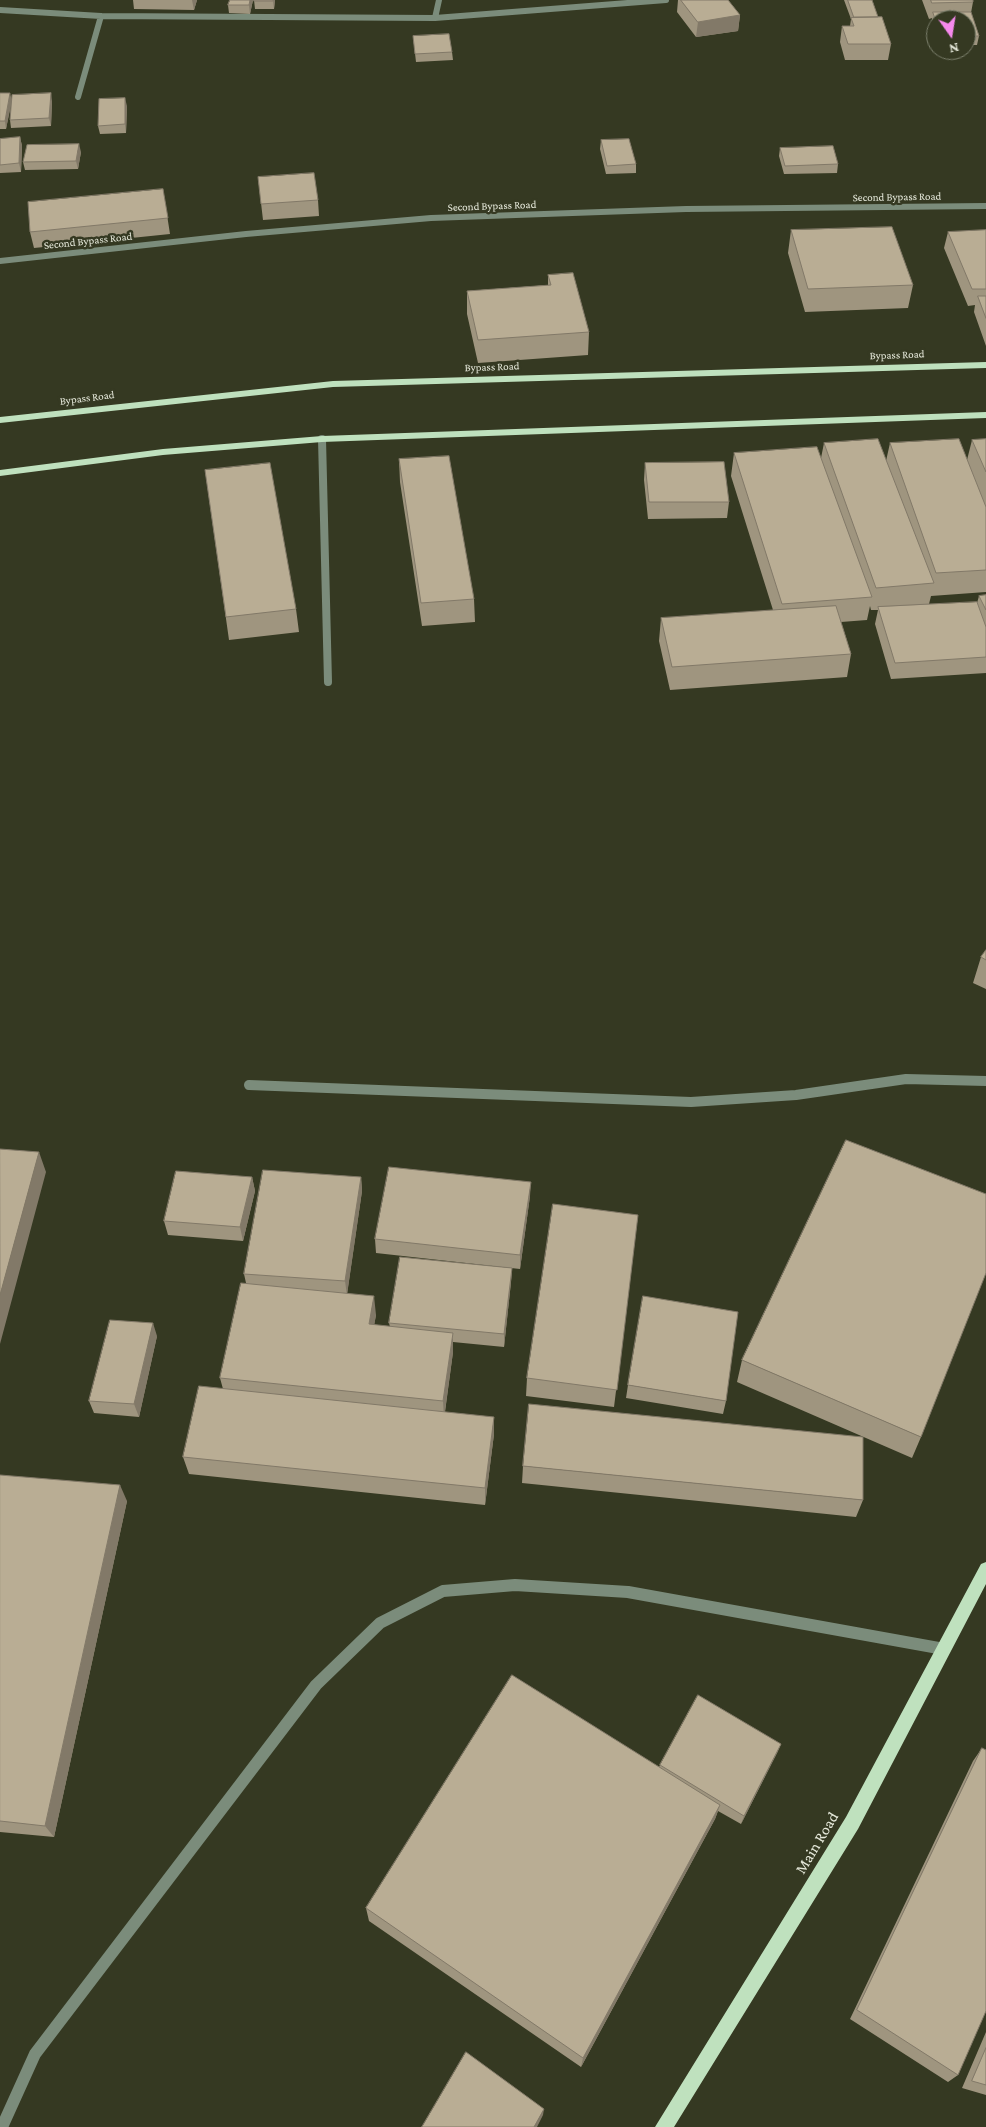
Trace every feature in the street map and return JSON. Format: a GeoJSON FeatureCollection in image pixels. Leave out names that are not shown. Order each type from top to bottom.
{"type":"FeatureCollection","features":[{"type":"Feature","properties":{"kind":"main road","name":"Bypass Road"},"geometry":{"type":"LineString","coordinates":[[0,420],[332,384],[986,365]]}},
{"type":"Feature","properties":{"kind":"main road"},"geometry":{"type":"LineString","coordinates":[[0,473],[163,452],[322,438],[986,415]]}},
{"type":"Feature","properties":{"kind":"main road","name":"Main Road"},"geometry":{"type":"LineString","coordinates":[[664,2127],[852,1822],[986,1570]]}},
{"type":"Feature","properties":{"kind":"street"},"geometry":{"type":"LineString","coordinates":[[435,18],[439,0]]}},
{"type":"Feature","properties":{"kind":"street"},"geometry":{"type":"LineString","coordinates":[[0,10],[101,16],[435,18],[666,0]]}},
{"type":"Feature","properties":{"kind":"street"},"geometry":{"type":"LineString","coordinates":[[78,97],[101,16]]}},
{"type":"Feature","properties":{"kind":"street","name":"Second Bypass Road"},"geometry":{"type":"LineString","coordinates":[[0,260],[246,234],[431,218],[686,209],[986,206]]}},
{"type":"Feature","properties":{"kind":"street"},"geometry":{"type":"LineString","coordinates":[[322,438],[328,682]]}},
{"type":"Feature","properties":{"kind":"street"},"geometry":{"type":"LineString","coordinates":[[249,1085],[691,1102],[796,1095],[906,1079],[986,1081]]}},
{"type":"Feature","properties":{"kind":"street"},"geometry":{"type":"LineString","coordinates":[[2,2127],[35,2054],[316,1685],[380,1623],[443,1591],[515,1585],[628,1592],[944,1649]]}},
{"type":"Feature","properties":{"kind":"building"},"geometry":{"type":"Polygon","coordinates":[[[230,0],[250,0],[249,5],[228,5],[230,0]]]}},
{"type":"Feature","properties":{"kind":"building"},"geometry":{"type":"Polygon","coordinates":[[[273,0],[273,1],[254,1],[273,0]]]}},
{"type":"Feature","properties":{"kind":"building"},"geometry":{"type":"Polygon","coordinates":[[[681,0],[728,0],[740,15],[698,22],[681,0]]]}},
{"type":"Feature","properties":{"kind":"building"},"geometry":{"type":"Polygon","coordinates":[[[848,0],[872,0],[878,17],[854,17],[848,0]]]}},
{"type":"Feature","properties":{"kind":"building"},"geometry":{"type":"Polygon","coordinates":[[[931,0],[973,0],[973,2],[932,3],[931,0]]]}},
{"type":"Feature","properties":{"kind":"building"},"geometry":{"type":"Polygon","coordinates":[[[882,17],[891,44],[848,44],[842,26],[854,26],[851,18],[882,17]]]}},
{"type":"Feature","properties":{"kind":"building"},"geometry":{"type":"Polygon","coordinates":[[[449,34],[452,52],[415,54],[413,36],[449,34]]]}},
{"type":"Feature","properties":{"kind":"building"},"geometry":{"type":"Polygon","coordinates":[[[0,93],[10,93],[5,121],[0,121],[0,93]]]}},
{"type":"Feature","properties":{"kind":"building"},"geometry":{"type":"Polygon","coordinates":[[[51,93],[49,118],[10,120],[12,95],[51,93]]]}},
{"type":"Feature","properties":{"kind":"building"},"geometry":{"type":"Polygon","coordinates":[[[125,98],[125,124],[98,126],[99,99],[125,98]]]}},
{"type":"Feature","properties":{"kind":"building"},"geometry":{"type":"Polygon","coordinates":[[[20,137],[19,163],[0,165],[0,139],[20,137]]]}},
{"type":"Feature","properties":{"kind":"building"},"geometry":{"type":"Polygon","coordinates":[[[629,139],[636,164],[607,166],[601,140],[629,139]]]}},
{"type":"Feature","properties":{"kind":"building"},"geometry":{"type":"Polygon","coordinates":[[[79,144],[76,161],[23,162],[27,145],[79,144]]]}},
{"type":"Feature","properties":{"kind":"building"},"geometry":{"type":"Polygon","coordinates":[[[833,146],[838,164],[785,166],[780,148],[833,146]]]}},
{"type":"Feature","properties":{"kind":"building"},"geometry":{"type":"Polygon","coordinates":[[[314,173],[318,200],[261,204],[258,177],[314,173]]]}},
{"type":"Feature","properties":{"kind":"building"},"geometry":{"type":"Polygon","coordinates":[[[163,189],[168,218],[30,232],[28,202],[163,189]]]}},
{"type":"Feature","properties":{"kind":"building"},"geometry":{"type":"Polygon","coordinates":[[[892,227],[913,285],[808,289],[791,230],[892,227]]]}},
{"type":"Feature","properties":{"kind":"building"},"geometry":{"type":"Polygon","coordinates":[[[986,230],[986,289],[972,289],[948,232],[986,230]]]}},
{"type":"Feature","properties":{"kind":"building"},"geometry":{"type":"Polygon","coordinates":[[[573,273],[589,332],[478,340],[467,291],[551,285],[548,275],[573,273]]]}},
{"type":"Feature","properties":{"kind":"building"},"geometry":{"type":"Polygon","coordinates":[[[978,296],[986,296],[986,318],[978,296]]]}},
{"type":"Feature","properties":{"kind":"building"},"geometry":{"type":"Polygon","coordinates":[[[878,439],[934,583],[876,588],[824,443],[878,439]]]}},
{"type":"Feature","properties":{"kind":"building"},"geometry":{"type":"Polygon","coordinates":[[[959,439],[986,507],[986,570],[936,573],[890,443],[959,439]]]}},
{"type":"Feature","properties":{"kind":"building"},"geometry":{"type":"Polygon","coordinates":[[[986,439],[986,472],[972,440],[986,439]]]}},
{"type":"Feature","properties":{"kind":"building"},"geometry":{"type":"Polygon","coordinates":[[[817,447],[872,597],[782,604],[734,453],[817,447]]]}},
{"type":"Feature","properties":{"kind":"building"},"geometry":{"type":"Polygon","coordinates":[[[449,456],[474,599],[421,603],[399,459],[449,456]]]}},
{"type":"Feature","properties":{"kind":"building"},"geometry":{"type":"Polygon","coordinates":[[[724,462],[729,502],[649,502],[645,463],[724,462]]]}},
{"type":"Feature","properties":{"kind":"building"},"geometry":{"type":"Polygon","coordinates":[[[270,463],[296,609],[226,617],[205,470],[270,463]]]}},
{"type":"Feature","properties":{"kind":"building"},"geometry":{"type":"Polygon","coordinates":[[[986,595],[986,610],[979,596],[986,595]]]}},
{"type":"Feature","properties":{"kind":"building"},"geometry":{"type":"Polygon","coordinates":[[[977,602],[986,627],[986,657],[895,663],[878,607],[977,602]]]}},
{"type":"Feature","properties":{"kind":"building"},"geometry":{"type":"Polygon","coordinates":[[[836,606],[851,654],[672,667],[661,618],[836,606]]]}},
{"type":"Feature","properties":{"kind":"building"},"geometry":{"type":"Polygon","coordinates":[[[986,950],[986,960],[981,957],[986,950]]]}},
{"type":"Feature","properties":{"kind":"building"},"geometry":{"type":"Polygon","coordinates":[[[846,1140],[986,1194],[986,1273],[921,1437],[742,1360],[846,1140]]]}},
{"type":"Feature","properties":{"kind":"building"},"geometry":{"type":"Polygon","coordinates":[[[0,1149],[39,1152],[0,1295],[0,1149]]]}},
{"type":"Feature","properties":{"kind":"building"},"geometry":{"type":"Polygon","coordinates":[[[389,1167],[531,1182],[520,1255],[375,1239],[389,1167]]]}},
{"type":"Feature","properties":{"kind":"building"},"geometry":{"type":"Polygon","coordinates":[[[263,1170],[361,1177],[345,1281],[244,1274],[263,1170]]]}},
{"type":"Feature","properties":{"kind":"building"},"geometry":{"type":"Polygon","coordinates":[[[176,1171],[252,1177],[240,1227],[164,1221],[176,1171]]]}},
{"type":"Feature","properties":{"kind":"building"},"geometry":{"type":"Polygon","coordinates":[[[553,1204],[638,1215],[617,1390],[527,1378],[553,1204]]]}},
{"type":"Feature","properties":{"kind":"building"},"geometry":{"type":"Polygon","coordinates":[[[400,1257],[512,1268],[504,1334],[389,1323],[400,1257]]]}},
{"type":"Feature","properties":{"kind":"building"},"geometry":{"type":"Polygon","coordinates":[[[241,1283],[374,1296],[369,1324],[453,1333],[443,1401],[220,1378],[241,1283]]]}},
{"type":"Feature","properties":{"kind":"building"},"geometry":{"type":"Polygon","coordinates":[[[643,1296],[738,1312],[726,1401],[628,1385],[643,1296]]]}},
{"type":"Feature","properties":{"kind":"building"},"geometry":{"type":"Polygon","coordinates":[[[110,1320],[153,1323],[134,1404],[89,1401],[110,1320]]]}},
{"type":"Feature","properties":{"kind":"building"},"geometry":{"type":"Polygon","coordinates":[[[199,1386],[494,1417],[485,1488],[183,1457],[199,1386]]]}},
{"type":"Feature","properties":{"kind":"building"},"geometry":{"type":"Polygon","coordinates":[[[529,1404],[863,1437],[863,1500],[523,1466],[529,1404]]]}},
{"type":"Feature","properties":{"kind":"building"},"geometry":{"type":"Polygon","coordinates":[[[0,1475],[120,1485],[45,1826],[0,1821],[0,1475]]]}},
{"type":"Feature","properties":{"kind":"building"},"geometry":{"type":"Polygon","coordinates":[[[512,1675],[720,1805],[583,2058],[366,1908],[512,1675]]]}},
{"type":"Feature","properties":{"kind":"building"},"geometry":{"type":"Polygon","coordinates":[[[698,1695],[781,1744],[744,1816],[660,1765],[698,1695]]]}},
{"type":"Feature","properties":{"kind":"building"},"geometry":{"type":"Polygon","coordinates":[[[982,1748],[986,1750],[986,2011],[958,2075],[857,2010],[982,1748]]]}},
{"type":"Feature","properties":{"kind":"building"},"geometry":{"type":"Polygon","coordinates":[[[986,2048],[986,2085],[972,2081],[986,2048]]]}},
{"type":"Feature","properties":{"kind":"building"},"geometry":{"type":"Polygon","coordinates":[[[466,2052],[544,2109],[534,2127],[422,2127],[466,2052]]]}}]}
